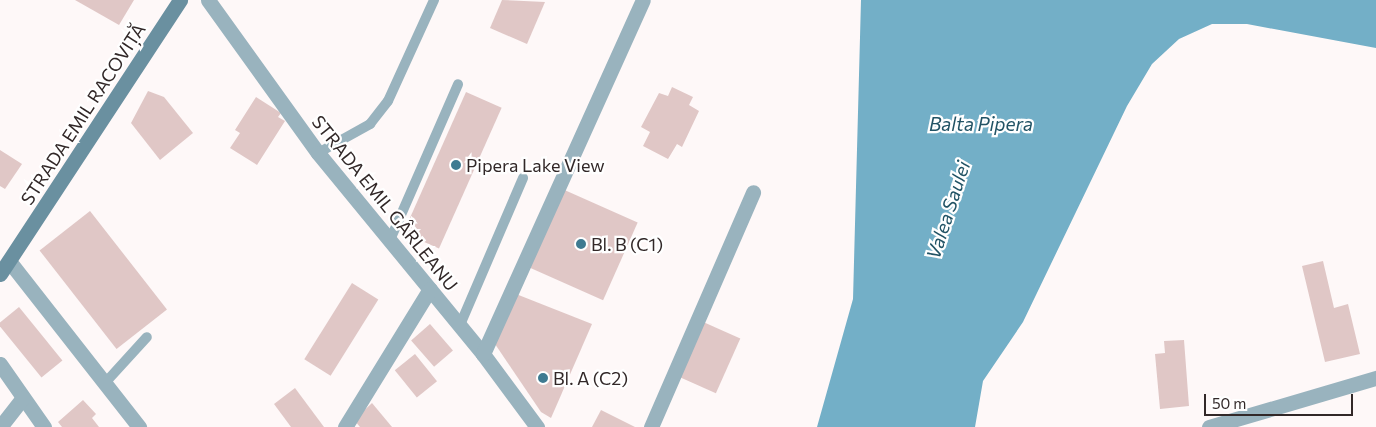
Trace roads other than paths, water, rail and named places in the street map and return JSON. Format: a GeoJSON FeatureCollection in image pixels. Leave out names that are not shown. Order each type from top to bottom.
{"type":"FeatureCollection","features":[{"type":"Feature","properties":{"kind":"street","name":"STRADA EMIL RACOVIȚĂ"},"geometry":{"type":"LineString","coordinates":[[0,274],[180,0]]}},
{"type":"Feature","properties":{"kind":"street","name":"STRADA EMIL GÂRLEANU"},"geometry":{"type":"LineString","coordinates":[[208,0],[318,153],[460,325],[537,427]]}},
{"type":"Feature","properties":{"kind":"street"},"geometry":{"type":"LineString","coordinates":[[483,354],[643,0]]}},
{"type":"Feature","properties":{"kind":"street"},"geometry":{"type":"LineString","coordinates":[[652,427],[753,192]]}},
{"type":"Feature","properties":{"kind":"street"},"geometry":{"type":"LineString","coordinates":[[9,261],[139,427]]}},
{"type":"Feature","properties":{"kind":"street"},"geometry":{"type":"LineString","coordinates":[[345,427],[430,288]]}},
{"type":"Feature","properties":{"kind":"street"},"geometry":{"type":"LineString","coordinates":[[0,364],[44,427]]}},
{"type":"Feature","properties":{"kind":"street"},"geometry":{"type":"LineString","coordinates":[[1209,427],[1236,423],[1376,378]]}},
{"type":"Feature","properties":{"kind":"street"},"geometry":{"type":"LineString","coordinates":[[0,427],[23,398]]}},
{"type":"Feature","properties":{"kind":"lane"},"geometry":{"type":"LineString","coordinates":[[318,153],[370,124],[388,101],[434,0]]}},
{"type":"Feature","properties":{"kind":"lane"},"geometry":{"type":"LineString","coordinates":[[390,240],[458,84]]}},
{"type":"Feature","properties":{"kind":"lane"},"geometry":{"type":"LineString","coordinates":[[460,325],[523,178]]}},
{"type":"Feature","properties":{"kind":"lane"},"geometry":{"type":"LineString","coordinates":[[105,383],[146,337]]}},
{"type":"Feature","properties":{"kind":"water","name":"Balta Pipera"},"geometry":{"type":"Polygon","coordinates":[[[861,0],[1376,0],[1376,48],[1247,24],[1212,24],[1179,39],[1152,64],[1127,106],[1023,322],[983,381],[975,427],[817,427],[853,299],[861,0]]]}},
{"type":"Feature","properties":{"kind":"place","name":"Pipera Lake View"},"geometry":{"type":"Point","coordinates":[456,165]}},
{"type":"Feature","properties":{"kind":"place","name":"Bl. B (C1)"},"geometry":{"type":"Point","coordinates":[581,244]}},
{"type":"Feature","properties":{"kind":"place","name":"Bl. A (C2)"},"geometry":{"type":"Point","coordinates":[543,378]}},
{"type":"Feature","properties":{"kind":"water label","name":"Valea Saulei"},"geometry":{"type":"Point","coordinates":[948,210]}}]}
